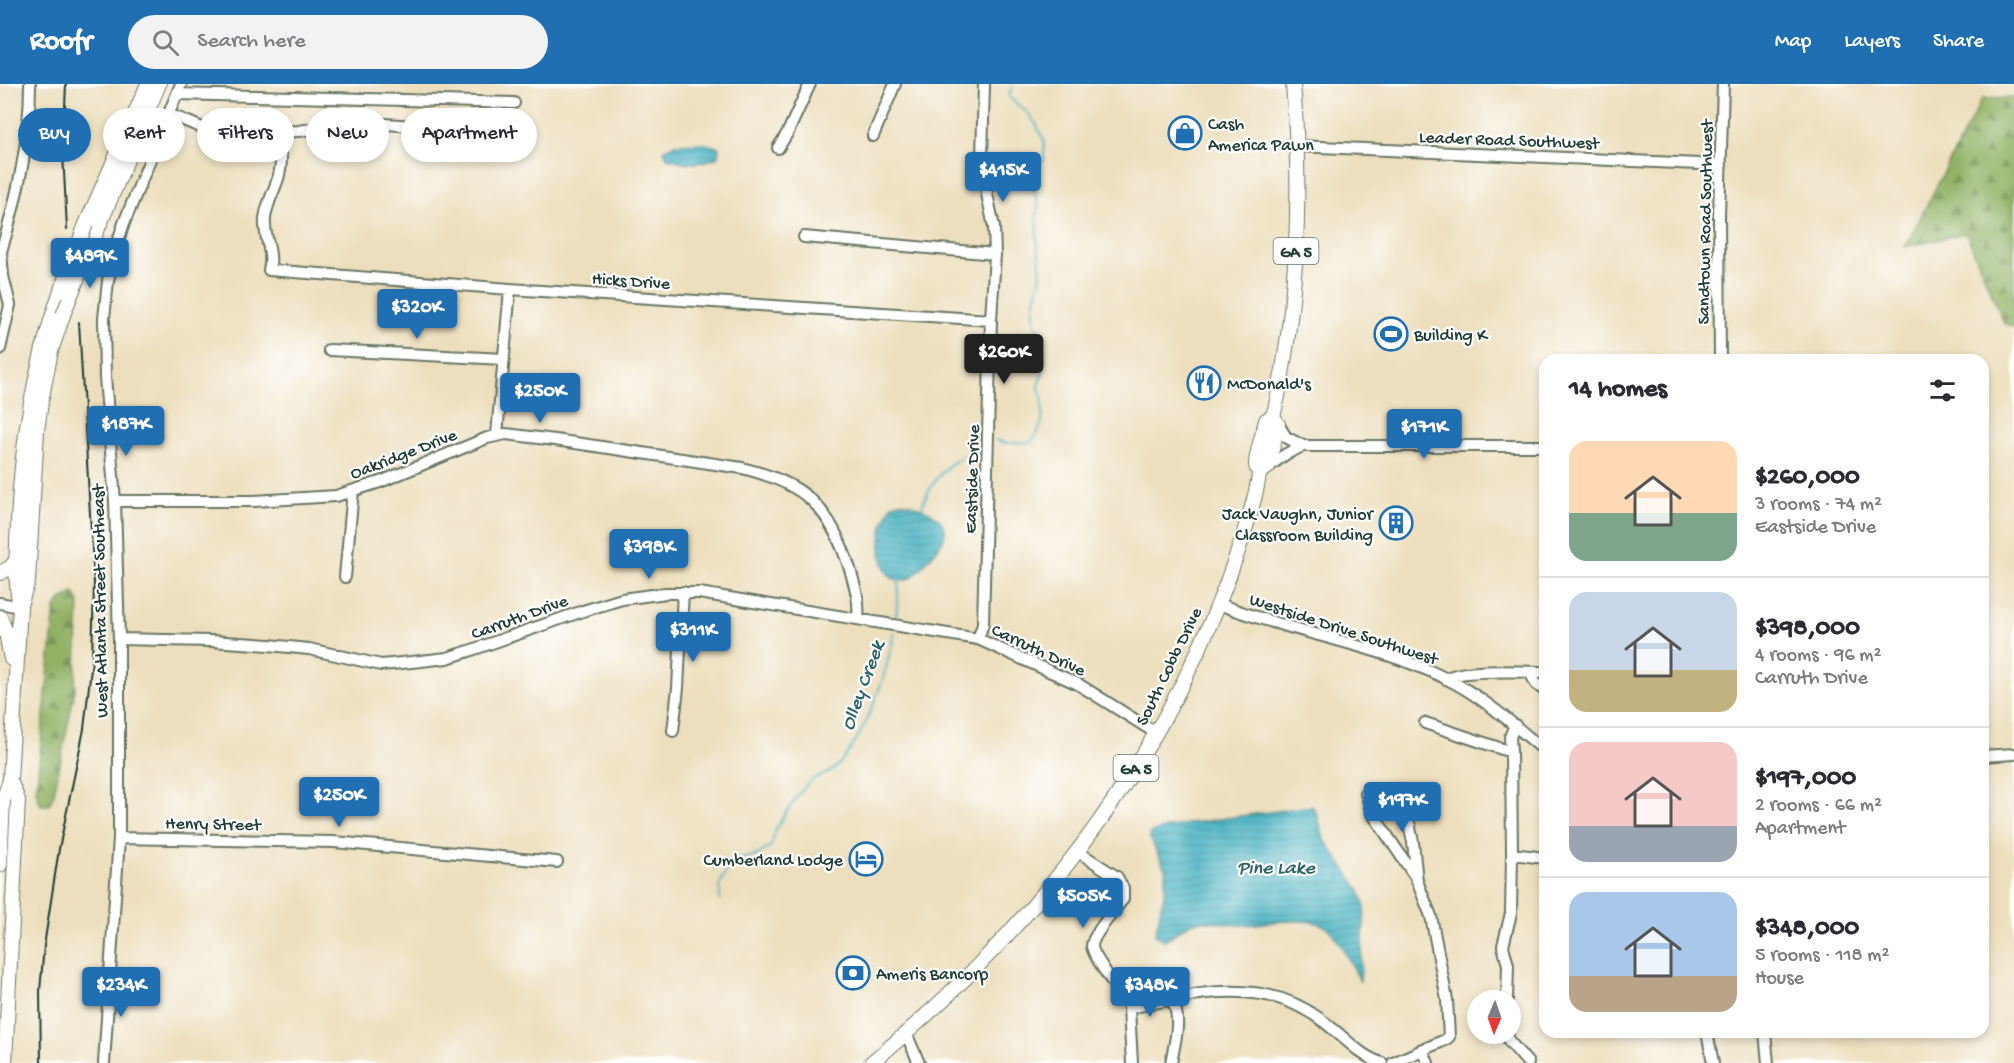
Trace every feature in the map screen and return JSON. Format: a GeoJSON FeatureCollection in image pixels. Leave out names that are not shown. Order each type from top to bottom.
{"type":"FeatureCollection","features":[{"type":"Feature","properties":{"kind":"main road"},"geometry":{"type":"LineString","coordinates":[[20,607],[15,582],[24,434],[40,353],[86,224],[148,84]]}},
{"type":"Feature","properties":{"kind":"main road"},"geometry":{"type":"LineString","coordinates":[[0,865],[3,800],[10,780],[20,607],[28,581],[37,431],[51,351],[88,252],[159,84]]}},
{"type":"Feature","properties":{"kind":"main road","name":"South Cobb Drive"},"geometry":{"type":"LineString","coordinates":[[871,1063],[944,1000],[982,963],[1034,906],[1077,851],[1118,796],[1156,733],[1185,679],[1219,604],[1263,470],[1256,464],[1266,420],[1276,420],[1295,275],[1298,213],[1293,84]]}},
{"type":"Feature","properties":{"kind":"main road"},"geometry":{"type":"LineString","coordinates":[[0,573],[16,560]]}},
{"type":"Feature","properties":{"kind":"main road"},"geometry":{"type":"LineString","coordinates":[[0,617],[9,645],[15,686]]}},
{"type":"Feature","properties":{"kind":"main road"},"geometry":{"type":"LineString","coordinates":[[5,1063],[18,800],[10,780]]}},
{"type":"Feature","properties":{"kind":"street"},"geometry":{"type":"LineString","coordinates":[[0,348],[10,305],[3,276],[1,253],[24,156],[30,84]]}},
{"type":"Feature","properties":{"kind":"street"},"geometry":{"type":"LineString","coordinates":[[778,148],[810,84]]}},
{"type":"Feature","properties":{"kind":"street"},"geometry":{"type":"LineString","coordinates":[[873,136],[895,84]]}},
{"type":"Feature","properties":{"kind":"street","name":"Eastside Drive"},"geometry":{"type":"LineString","coordinates":[[978,639],[983,624],[991,320],[995,254],[994,228],[982,158],[984,84]]}},
{"type":"Feature","properties":{"kind":"street","name":"Sandtown Road Southwest"},"geometry":{"type":"LineString","coordinates":[[1720,354],[1718,240],[1723,84]]}},
{"type":"Feature","properties":{"kind":"street"},"geometry":{"type":"LineString","coordinates":[[179,89],[514,103]]}},
{"type":"Feature","properties":{"kind":"street","name":"West Atlanta Street Southeast"},"geometry":{"type":"LineString","coordinates":[[171,108],[179,89]]}},
{"type":"Feature","properties":{"kind":"street"},"geometry":{"type":"LineString","coordinates":[[185,121],[212,132],[244,133],[299,130],[354,122],[401,125]]}},
{"type":"Feature","properties":{"kind":"street","name":"Leader Road Southwest"},"geometry":{"type":"LineString","coordinates":[[1297,146],[1721,165]]}},
{"type":"Feature","properties":{"kind":"street","name":"West Atlanta Street Southeast"},"geometry":{"type":"LineString","coordinates":[[104,1063],[119,838],[119,639],[115,501],[105,377],[104,318],[108,281],[115,250],[149,162]]}},
{"type":"Feature","properties":{"kind":"street","name":"Hicks Drive"},"geometry":{"type":"LineString","coordinates":[[281,162],[282,168],[265,216],[265,231],[271,254],[269,270],[510,289],[991,320]]}},
{"type":"Feature","properties":{"kind":"street"},"geometry":{"type":"LineString","coordinates":[[804,237],[995,254]]}},
{"type":"Feature","properties":{"kind":"street"},"geometry":{"type":"LineString","coordinates":[[497,435],[510,289]]}},
{"type":"Feature","properties":{"kind":"street"},"geometry":{"type":"LineString","coordinates":[[329,350],[504,359]]}},
{"type":"Feature","properties":{"kind":"street"},"geometry":{"type":"LineString","coordinates":[[1276,420],[1286,437],[1303,446]]}},
{"type":"Feature","properties":{"kind":"street","name":"Oakridge Drive"},"geometry":{"type":"LineString","coordinates":[[115,501],[307,499],[336,496],[497,435],[555,440],[742,468],[784,481],[805,494],[819,509],[842,547],[859,600],[858,619]]}},
{"type":"Feature","properties":{"kind":"street"},"geometry":{"type":"LineString","coordinates":[[1263,470],[1286,454],[1303,446],[1539,446]]}},
{"type":"Feature","properties":{"kind":"street"},"geometry":{"type":"LineString","coordinates":[[345,577],[353,491]]}},
{"type":"Feature","properties":{"kind":"street"},"geometry":{"type":"LineString","coordinates":[[673,731],[678,688],[683,592]]}},
{"type":"Feature","properties":{"kind":"street","name":"Carruth Drive"},"geometry":{"type":"LineString","coordinates":[[119,639],[211,641],[309,648],[381,665],[447,658],[622,599],[683,592],[716,595],[978,639],[1078,684],[1156,733]]}},
{"type":"Feature","properties":{"kind":"street"},"geometry":{"type":"LineString","coordinates":[[0,603],[20,607]]}},
{"type":"Feature","properties":{"kind":"street","name":"Westside Drive Southwest"},"geometry":{"type":"LineString","coordinates":[[1219,604],[1390,657],[1446,679],[1515,725],[1539,746]]}},
{"type":"Feature","properties":{"kind":"street"},"geometry":{"type":"LineString","coordinates":[[1530,672],[1539,686]]}},
{"type":"Feature","properties":{"kind":"street"},"geometry":{"type":"LineString","coordinates":[[1446,679],[1452,674],[1539,672]]}},
{"type":"Feature","properties":{"kind":"street"},"geometry":{"type":"LineString","coordinates":[[1425,723],[1511,752]]}},
{"type":"Feature","properties":{"kind":"street"},"geometry":{"type":"LineString","coordinates":[[1507,990],[1508,965],[1503,946],[1511,913],[1510,736],[1515,725]]}},
{"type":"Feature","properties":{"kind":"street"},"geometry":{"type":"LineString","coordinates":[[1989,756],[2014,754]]}},
{"type":"Feature","properties":{"kind":"street"},"geometry":{"type":"LineString","coordinates":[[1402,790],[1413,842],[1417,881]]}},
{"type":"Feature","properties":{"kind":"street"},"geometry":{"type":"LineString","coordinates":[[1366,793],[1372,813],[1417,881],[1431,916],[1447,1000],[1449,1037],[1393,1063]]}},
{"type":"Feature","properties":{"kind":"street","name":"Henry Street"},"geometry":{"type":"LineString","coordinates":[[119,838],[334,842],[557,862]]}},
{"type":"Feature","properties":{"kind":"street"},"geometry":{"type":"LineString","coordinates":[[1077,851],[1117,877],[1123,888],[1123,899],[1092,944],[1096,958],[1130,1008],[1131,1063]]}},
{"type":"Feature","properties":{"kind":"street"},"geometry":{"type":"LineString","coordinates":[[1512,854],[1539,857]]}},
{"type":"Feature","properties":{"kind":"street"},"geometry":{"type":"LineString","coordinates":[[1173,1003],[1181,998],[1212,993],[1246,991],[1266,993],[1302,1006],[1368,1058],[1382,1063]]}},
{"type":"Feature","properties":{"kind":"street"},"geometry":{"type":"LineString","coordinates":[[1130,1008],[1169,1000],[1173,1003],[1176,1023],[1171,1063]]}},
{"type":"Feature","properties":{"kind":"street"},"geometry":{"type":"LineString","coordinates":[[906,1033],[919,1063]]}},
{"type":"Feature","properties":{"kind":"street"},"geometry":{"type":"LineString","coordinates":[[1708,1038],[1713,1063]]}},
{"type":"Feature","properties":{"kind":"street"},"geometry":{"type":"LineString","coordinates":[[1766,1038],[1768,1063]]}},
{"type":"Feature","properties":{"kind":"street"},"geometry":{"type":"LineString","coordinates":[[1512,1044],[1528,1063]]}},
{"type":"Feature","properties":{"kind":"street"},"geometry":{"type":"LineString","coordinates":[[1422,1049],[1428,1063]]}},
{"type":"Feature","properties":{"kind":"green space"},"geometry":{"type":"Polygon","coordinates":[[[2014,98],[2014,327],[2004,323],[1966,233],[1905,247],[1982,99],[2014,98]]]}},
{"type":"Feature","properties":{"kind":"green space"},"geometry":{"type":"Polygon","coordinates":[[[74,593],[79,603],[75,689],[54,794],[49,805],[41,805],[36,792],[55,608],[61,600],[74,593]]]}},
{"type":"Feature","properties":{"kind":"water"},"geometry":{"type":"Polygon","coordinates":[[[702,143],[719,147],[718,157],[704,162],[687,163],[667,158],[664,150],[675,144],[702,143]]]}},
{"type":"Feature","properties":{"kind":"water"},"geometry":{"type":"Polygon","coordinates":[[[899,502],[915,505],[929,512],[938,518],[945,530],[938,549],[917,573],[905,580],[890,577],[881,554],[884,523],[892,504],[899,502]]]}},
{"type":"Feature","properties":{"kind":"water","name":"Pine Lake"},"geometry":{"type":"Polygon","coordinates":[[[1312,806],[1317,813],[1324,839],[1360,890],[1365,908],[1360,982],[1335,937],[1326,927],[1318,923],[1296,921],[1239,925],[1198,921],[1182,928],[1167,939],[1163,940],[1155,935],[1165,889],[1165,869],[1149,836],[1150,833],[1198,822],[1312,806]]]}},
{"type":"Feature","properties":{"kind":"waterway","name":"Olley Creek"},"geometry":{"type":"LineString","coordinates":[[995,440],[1006,443],[1031,442],[1042,422],[1043,400],[1039,382],[1045,355],[1043,342],[1034,321],[1034,305],[1041,275],[1037,237],[1038,200],[1027,177],[1044,159],[1044,141],[1027,112],[1009,95],[1013,84]]}},
{"type":"Feature","properties":{"kind":"waterway","name":"Olley Creek"},"geometry":{"type":"LineString","coordinates":[[922,507],[933,484],[950,465],[982,448]]}},
{"type":"Feature","properties":{"kind":"waterway","name":"Olley Creek"},"geometry":{"type":"LineString","coordinates":[[896,618],[899,580]]}},
{"type":"Feature","properties":{"kind":"waterway","name":"Olley Creek"},"geometry":{"type":"LineString","coordinates":[[720,900],[720,883],[728,868],[737,860],[758,855],[771,846],[776,829],[803,789],[812,780],[835,768],[849,751],[867,720],[874,702],[887,665],[894,632]]}},
{"type":"Feature","properties":{"kind":"railway"},"geometry":{"type":"LineString","coordinates":[[66,84],[63,153],[67,229]]}},
{"type":"Feature","properties":{"kind":"railway"},"geometry":{"type":"LineString","coordinates":[[41,1063],[40,991],[44,946],[59,849],[84,729],[92,660],[94,584],[79,322]]}},
{"type":"Feature","properties":{"kind":"place","name":"Cash America Pawn"},"geometry":{"type":"Point","coordinates":[1185,133]}},
{"type":"Feature","properties":{"kind":"place","name":"Building K"},"geometry":{"type":"Point","coordinates":[1391,334]}},
{"type":"Feature","properties":{"kind":"place","name":"McDonald's"},"geometry":{"type":"Point","coordinates":[1204,383]}},
{"type":"Feature","properties":{"kind":"place","name":"Jack Vaughn, Junior Classroom Building"},"geometry":{"type":"Point","coordinates":[1396,523]}},
{"type":"Feature","properties":{"kind":"place","name":"Cumberland Lodge"},"geometry":{"type":"Point","coordinates":[866,859]}},
{"type":"Feature","properties":{"kind":"place","name":"Ameris Bancorp"},"geometry":{"type":"Point","coordinates":[853,973]}}]}
